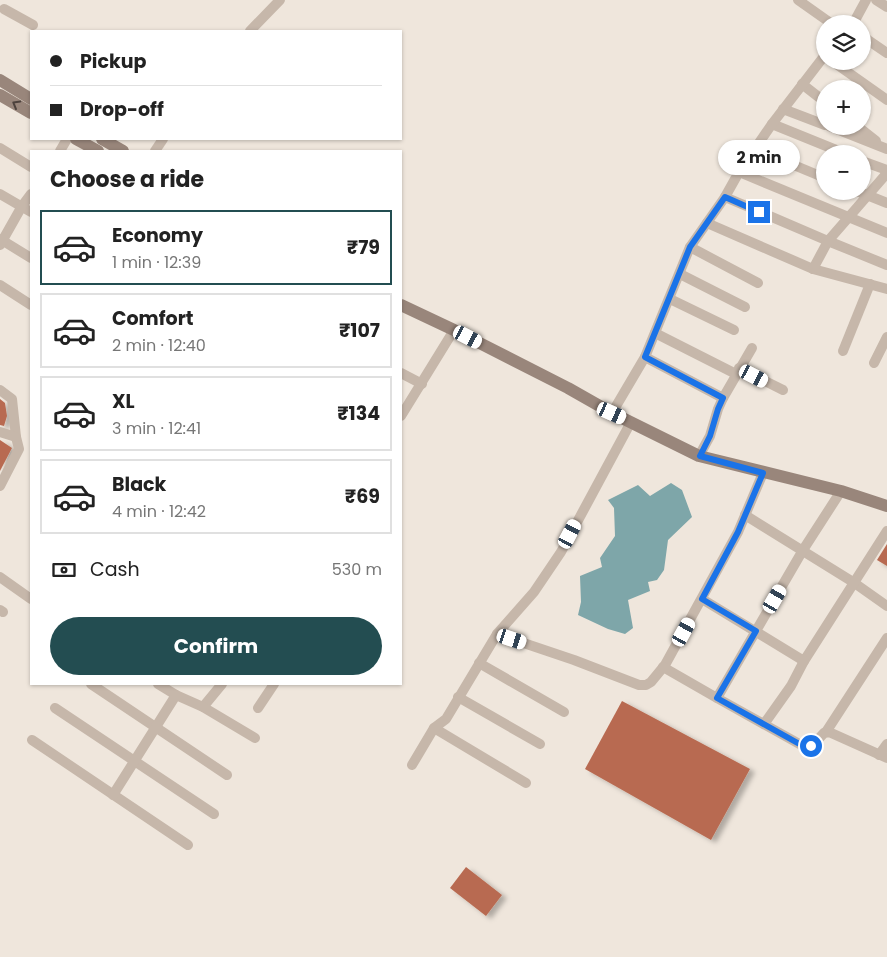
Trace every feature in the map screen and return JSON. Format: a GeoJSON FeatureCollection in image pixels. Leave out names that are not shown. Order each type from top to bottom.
{"type":"FeatureCollection","features":[{"type":"Feature","properties":{"kind":"street"},"geometry":{"type":"LineString","coordinates":[[251,30],[280,0]]}},
{"type":"Feature","properties":{"kind":"street"},"geometry":{"type":"LineString","coordinates":[[798,0],[819,15]]}},
{"type":"Feature","properties":{"kind":"street"},"geometry":{"type":"LineString","coordinates":[[858,15],[866,0]]}},
{"type":"Feature","properties":{"kind":"street"},"geometry":{"type":"LineString","coordinates":[[876,0],[887,7]]}},
{"type":"Feature","properties":{"kind":"street"},"geometry":{"type":"LineString","coordinates":[[1,11],[34,25]]}},
{"type":"Feature","properties":{"kind":"street"},"geometry":{"type":"LineString","coordinates":[[871,42],[887,53]]}},
{"type":"Feature","properties":{"kind":"street"},"geometry":{"type":"LineString","coordinates":[[612,413],[645,357],[690,247],[783,108],[816,68]]}},
{"type":"Feature","properties":{"kind":"street"},"geometry":{"type":"LineString","coordinates":[[844,70],[887,100]]}},
{"type":"Feature","properties":{"kind":"street"},"geometry":{"type":"LineString","coordinates":[[0,80],[30,96]]}},
{"type":"Feature","properties":{"kind":"street"},"geometry":{"type":"LineString","coordinates":[[802,84],[816,95]]}},
{"type":"Feature","properties":{"kind":"street"},"geometry":{"type":"LineString","coordinates":[[0,95],[30,112]]}},
{"type":"Feature","properties":{"kind":"street"},"geometry":{"type":"LineString","coordinates":[[783,108],[816,121]]}},
{"type":"Feature","properties":{"kind":"street"},"geometry":{"type":"LineString","coordinates":[[772,124],[824,145]]}},
{"type":"Feature","properties":{"kind":"street"},"geometry":{"type":"LineString","coordinates":[[852,135],[886,148]]}},
{"type":"Feature","properties":{"kind":"street"},"geometry":{"type":"LineString","coordinates":[[869,135],[886,148]]}},
{"type":"Feature","properties":{"kind":"street"},"geometry":{"type":"LineString","coordinates":[[78,140],[96,150]]}},
{"type":"Feature","properties":{"kind":"street"},"geometry":{"type":"LineString","coordinates":[[104,140],[121,150]]}},
{"type":"Feature","properties":{"kind":"street"},"geometry":{"type":"LineString","coordinates":[[0,148],[30,166]]}},
{"type":"Feature","properties":{"kind":"street"},"geometry":{"type":"LineString","coordinates":[[755,148],[816,174]]}},
{"type":"Feature","properties":{"kind":"street"},"geometry":{"type":"LineString","coordinates":[[871,164],[887,172],[871,185]]}},
{"type":"Feature","properties":{"kind":"street"},"geometry":{"type":"LineString","coordinates":[[739,172],[887,234]]}},
{"type":"Feature","properties":{"kind":"street"},"geometry":{"type":"LineString","coordinates":[[0,194],[30,211]]}},
{"type":"Feature","properties":{"kind":"street"},"geometry":{"type":"LineString","coordinates":[[30,195],[1,242],[30,257]]}},
{"type":"Feature","properties":{"kind":"street"},"geometry":{"type":"LineString","coordinates":[[725,197],[887,265]]}},
{"type":"Feature","properties":{"kind":"street"},"geometry":{"type":"LineString","coordinates":[[871,197],[887,203]]}},
{"type":"Feature","properties":{"kind":"street"},"geometry":{"type":"LineString","coordinates":[[813,269],[828,241],[848,217],[858,200]]}},
{"type":"Feature","properties":{"kind":"street"},"geometry":{"type":"LineString","coordinates":[[707,223],[813,269],[887,289]]}},
{"type":"Feature","properties":{"kind":"street"},"geometry":{"type":"LineString","coordinates":[[690,247],[758,283]]}},
{"type":"Feature","properties":{"kind":"street"},"geometry":{"type":"LineString","coordinates":[[680,274],[745,307]]}},
{"type":"Feature","properties":{"kind":"street"},"geometry":{"type":"LineString","coordinates":[[843,351],[870,284]]}},
{"type":"Feature","properties":{"kind":"street"},"geometry":{"type":"LineString","coordinates":[[0,286],[30,304]]}},
{"type":"Feature","properties":{"kind":"street"},"geometry":{"type":"LineString","coordinates":[[670,299],[734,330]]}},
{"type":"Feature","properties":{"kind":"street"},"geometry":{"type":"LineString","coordinates":[[402,305],[454,330],[568,388],[612,413],[700,456],[841,491],[887,506]]}},
{"type":"Feature","properties":{"kind":"street"},"geometry":{"type":"LineString","coordinates":[[402,414],[454,330]]}},
{"type":"Feature","properties":{"kind":"street"},"geometry":{"type":"LineString","coordinates":[[655,333],[783,390]]}},
{"type":"Feature","properties":{"kind":"street"},"geometry":{"type":"LineString","coordinates":[[874,363],[887,337]]}},
{"type":"Feature","properties":{"kind":"street"},"geometry":{"type":"LineString","coordinates":[[700,456],[710,436],[723,398],[752,348]]}},
{"type":"Feature","properties":{"kind":"street"},"geometry":{"type":"LineString","coordinates":[[645,357],[723,398]]}},
{"type":"Feature","properties":{"kind":"street"},"geometry":{"type":"LineString","coordinates":[[402,374],[422,384]]}},
{"type":"Feature","properties":{"kind":"street"},"geometry":{"type":"LineString","coordinates":[[0,390],[12,399],[19,449],[0,486]]}},
{"type":"Feature","properties":{"kind":"street"},"geometry":{"type":"LineString","coordinates":[[412,765],[434,728],[446,719],[497,634],[534,592],[561,552],[631,422]]}},
{"type":"Feature","properties":{"kind":"street"},"geometry":{"type":"LineString","coordinates":[[0,432],[16,438]]}},
{"type":"Feature","properties":{"kind":"street"},"geometry":{"type":"LineString","coordinates":[[497,634],[574,660],[639,685],[646,685],[651,682],[663,667],[702,599],[745,515],[763,473]]}},
{"type":"Feature","properties":{"kind":"street"},"geometry":{"type":"LineString","coordinates":[[717,698],[841,491]]}},
{"type":"Feature","properties":{"kind":"street"},"geometry":{"type":"LineString","coordinates":[[745,515],[804,550],[887,606]]}},
{"type":"Feature","properties":{"kind":"street"},"geometry":{"type":"LineString","coordinates":[[764,724],[791,686],[804,661],[887,531]]}},
{"type":"Feature","properties":{"kind":"street"},"geometry":{"type":"LineString","coordinates":[[0,577],[30,598]]}},
{"type":"Feature","properties":{"kind":"street"},"geometry":{"type":"LineString","coordinates":[[702,599],[804,661]]}},
{"type":"Feature","properties":{"kind":"street"},"geometry":{"type":"LineString","coordinates":[[663,667],[807,747],[811,746],[826,732],[887,638]]}},
{"type":"Feature","properties":{"kind":"street"},"geometry":{"type":"LineString","coordinates":[[479,663],[564,712]]}},
{"type":"Feature","properties":{"kind":"street"},"geometry":{"type":"LineString","coordinates":[[92,685],[226,775]]}},
{"type":"Feature","properties":{"kind":"street"},"geometry":{"type":"LineString","coordinates":[[160,685],[176,695],[203,707],[255,738]]}},
{"type":"Feature","properties":{"kind":"street"},"geometry":{"type":"LineString","coordinates":[[203,707],[221,685]]}},
{"type":"Feature","properties":{"kind":"street"},"geometry":{"type":"LineString","coordinates":[[258,708],[273,685]]}},
{"type":"Feature","properties":{"kind":"street"},"geometry":{"type":"LineString","coordinates":[[113,794],[176,695]]}},
{"type":"Feature","properties":{"kind":"street"},"geometry":{"type":"LineString","coordinates":[[458,697],[540,744]]}},
{"type":"Feature","properties":{"kind":"street"},"geometry":{"type":"LineString","coordinates":[[55,708],[214,814]]}},
{"type":"Feature","properties":{"kind":"street"},"geometry":{"type":"LineString","coordinates":[[434,728],[526,783]]}},
{"type":"Feature","properties":{"kind":"street"},"geometry":{"type":"LineString","coordinates":[[826,732],[883,756],[887,744]]}},
{"type":"Feature","properties":{"kind":"street"},"geometry":{"type":"LineString","coordinates":[[32,740],[188,845]]}},
{"type":"Feature","properties":{"kind":"water"},"geometry":{"type":"Polygon","coordinates":[[[671,483],[682,490],[692,517],[668,540],[664,570],[657,580],[648,582],[650,591],[628,600],[633,628],[625,634],[608,629],[578,615],[581,602],[580,576],[602,567],[600,558],[615,536],[614,508],[608,500],[638,485],[650,496],[671,483]]]}},
{"type":"Feature","properties":{"kind":"building"},"geometry":{"type":"Polygon","coordinates":[[[0,399],[5,403],[7,416],[4,426],[0,425],[0,399]]]}},
{"type":"Feature","properties":{"kind":"building"},"geometry":{"type":"Polygon","coordinates":[[[0,440],[12,448],[0,471],[0,440]]]}},
{"type":"Feature","properties":{"kind":"building"},"geometry":{"type":"Polygon","coordinates":[[[887,544],[887,566],[877,560],[887,544]]]}},
{"type":"Feature","properties":{"kind":"building"},"geometry":{"type":"Polygon","coordinates":[[[622,701],[750,769],[711,840],[585,769],[622,701]]]}},
{"type":"Feature","properties":{"kind":"building"},"geometry":{"type":"Polygon","coordinates":[[[466,867],[502,895],[486,916],[450,888],[466,867]]]}},
{"type":"Feature","properties":{"kind":"route"},"geometry":{"type":"LineString","coordinates":[[759,212],[725,197],[690,247],[645,357],[723,398],[710,436],[700,456],[763,473],[738,532],[702,599],[756,631],[717,698],[803,746],[811,746]]}}]}
